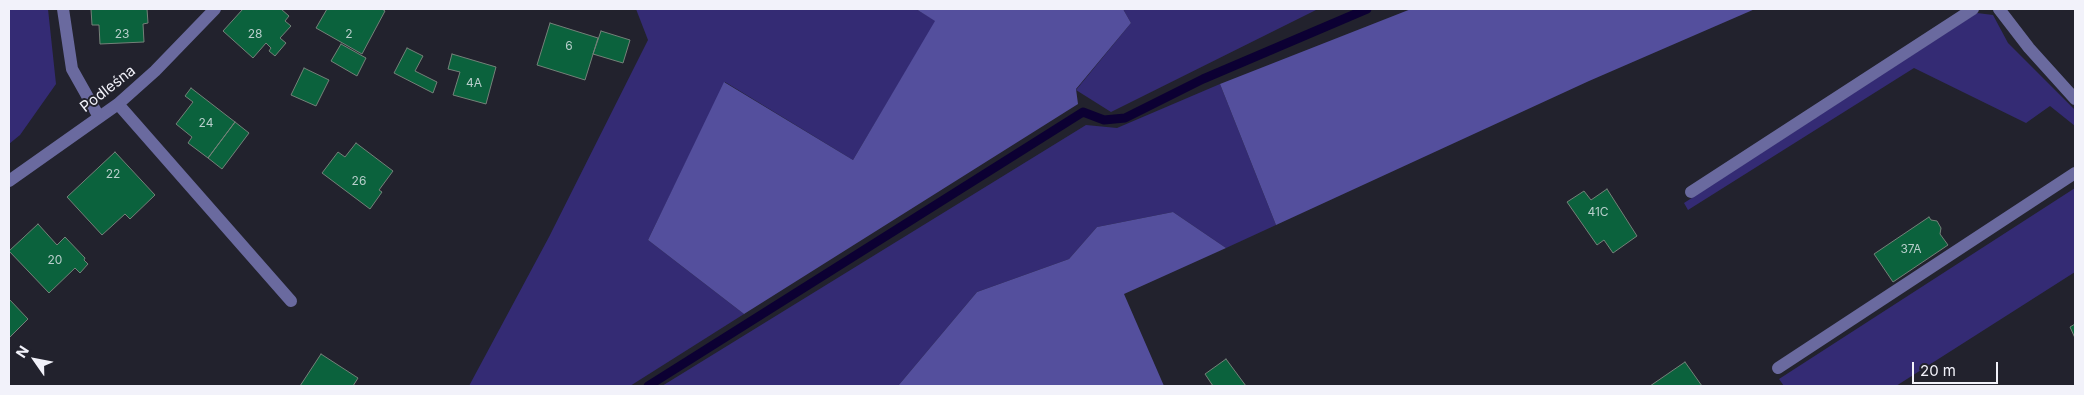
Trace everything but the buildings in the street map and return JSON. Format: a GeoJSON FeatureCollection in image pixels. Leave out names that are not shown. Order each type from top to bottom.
{"type":"FeatureCollection","features":[{"type":"Feature","properties":{"kind":"street"},"geometry":{"type":"LineString","coordinates":[[63,9],[72,69],[99,117]]}},
{"type":"Feature","properties":{"kind":"street","name":"Podleśna"},"geometry":{"type":"LineString","coordinates":[[9,182],[118,104],[162,64],[215,9]]}},
{"type":"Feature","properties":{"kind":"street"},"geometry":{"type":"LineString","coordinates":[[1691,192],[1973,9]]}},
{"type":"Feature","properties":{"kind":"street"},"geometry":{"type":"LineString","coordinates":[[1999,9],[2029,48],[2075,99]]}},
{"type":"Feature","properties":{"kind":"street"},"geometry":{"type":"LineString","coordinates":[[118,104],[291,300]]}},
{"type":"Feature","properties":{"kind":"street"},"geometry":{"type":"LineString","coordinates":[[1778,368],[2075,173]]}},
{"type":"Feature","properties":{"kind":"shaded area"},"geometry":{"type":"Polygon","coordinates":[[[9,9],[48,9],[56,84],[20,135],[9,144],[9,9]]]}},
{"type":"Feature","properties":{"kind":"shaded area"},"geometry":{"type":"Polygon","coordinates":[[[636,9],[916,9],[936,21],[853,160],[725,82],[648,240],[744,314],[630,386],[469,386],[549,237],[648,40],[636,9]]]}},
{"type":"Feature","properties":{"kind":"shaded area"},"geometry":{"type":"Polygon","coordinates":[[[916,9],[1123,9],[1131,23],[1076,89],[1078,104],[744,314],[648,240],[724,82],[853,160],[935,21],[916,9]]]}},
{"type":"Feature","properties":{"kind":"shaded area"},"geometry":{"type":"Polygon","coordinates":[[[1123,9],[1318,9],[1111,112],[1076,90],[1131,23],[1123,9]]]}},
{"type":"Feature","properties":{"kind":"shaded area"},"geometry":{"type":"Polygon","coordinates":[[[1411,9],[1755,9],[1589,81],[1276,225],[1220,84],[1411,9]]]}},
{"type":"Feature","properties":{"kind":"shaded area"},"geometry":{"type":"Polygon","coordinates":[[[1977,13],[1993,15],[2008,43],[2075,110],[2075,126],[2050,106],[2026,123],[1914,68],[1688,210],[1684,203],[1977,13]]]}},
{"type":"Feature","properties":{"kind":"shaded area"},"geometry":{"type":"Polygon","coordinates":[[[1220,84],[1276,225],[1226,248],[1173,212],[1097,227],[1069,259],[977,292],[898,386],[662,386],[1086,125],[1117,128],[1220,84]]]}},
{"type":"Feature","properties":{"kind":"shaded area"},"geometry":{"type":"Polygon","coordinates":[[[2075,188],[2075,272],[1896,386],[1784,386],[1779,379],[2075,188]]]}},
{"type":"Feature","properties":{"kind":"shaded area"},"geometry":{"type":"Polygon","coordinates":[[[1173,212],[1226,248],[1124,294],[1164,386],[898,386],[977,292],[1069,259],[1097,227],[1173,212]]]}},
{"type":"Feature","properties":{"kind":"waterway"},"geometry":{"type":"LineString","coordinates":[[648,386],[1083,112],[1104,120],[1125,118],[1203,79],[1367,9]]}}]}
